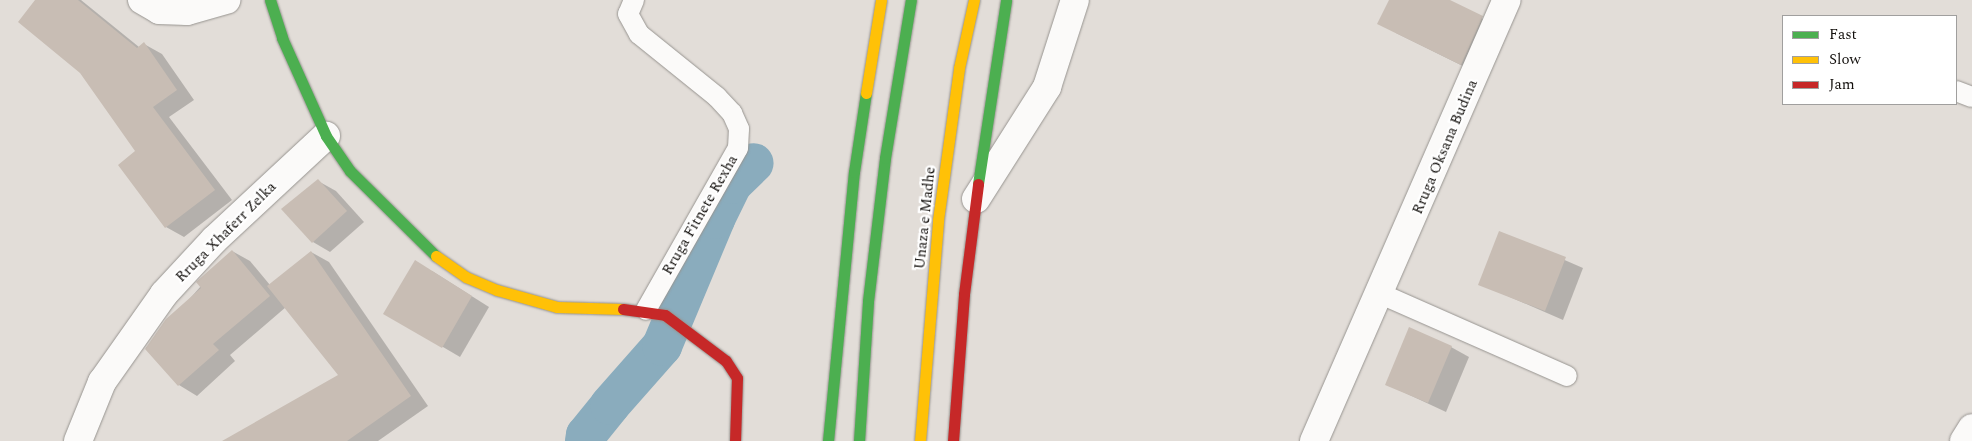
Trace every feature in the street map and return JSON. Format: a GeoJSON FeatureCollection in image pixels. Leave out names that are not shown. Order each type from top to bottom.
{"type":"FeatureCollection","features":[{"type":"Feature","properties":{"kind":"main road"},"geometry":{"type":"LineString","coordinates":[[270,0],[282,38],[326,136],[350,171],[397,221],[440,260],[466,277],[497,290],[557,307],[656,312],[696,336],[726,361],[737,378],[735,441]]}},
{"type":"Feature","properties":{"kind":"main road"},"geometry":{"type":"LineString","coordinates":[[828,441],[854,172],[881,0]]}},
{"type":"Feature","properties":{"kind":"main road"},"geometry":{"type":"LineString","coordinates":[[859,441],[869,292],[885,158],[911,0]]}},
{"type":"Feature","properties":{"kind":"main road","name":"Unaza e Madhe"},"geometry":{"type":"LineString","coordinates":[[920,441],[938,220],[959,68],[974,0]]}},
{"type":"Feature","properties":{"kind":"main road"},"geometry":{"type":"LineString","coordinates":[[953,441],[964,294],[976,199],[1006,0]]}},
{"type":"Feature","properties":{"kind":"street"},"geometry":{"type":"LineString","coordinates":[[142,0],[159,10],[187,11],[226,0]]}},
{"type":"Feature","properties":{"kind":"street"},"geometry":{"type":"LineString","coordinates":[[976,199],[1047,87],[1075,0]]}},
{"type":"Feature","properties":{"kind":"street","name":"Rruga Oksana Budina"},"geometry":{"type":"LineString","coordinates":[[1314,441],[1381,294],[1507,0]]}},
{"type":"Feature","properties":{"kind":"street","name":"Rruga Xhaferr Zelka"},"geometry":{"type":"LineString","coordinates":[[78,441],[102,382],[164,294],[214,240],[326,136]]}},
{"type":"Feature","properties":{"kind":"street"},"geometry":{"type":"LineString","coordinates":[[1964,441],[1972,428]]}},
{"type":"Feature","properties":{"kind":"lane","name":"Rruga Fitnete Rexha"},"geometry":{"type":"LineString","coordinates":[[631,7],[639,34],[717,98],[732,113],[739,129],[738,148],[656,312]]}},
{"type":"Feature","properties":{"kind":"lane"},"geometry":{"type":"LineString","coordinates":[[1957,91],[1972,97]]}},
{"type":"Feature","properties":{"kind":"lane"},"geometry":{"type":"LineString","coordinates":[[1381,294],[1567,376]]}},
{"type":"Feature","properties":{"kind":"building"},"geometry":{"type":"Polygon","coordinates":[[[35,0],[78,0],[137,48],[144,42],[177,90],[153,107],[215,190],[165,228],[118,165],[135,151],[80,73],[18,22],[35,0]]]}},
{"type":"Feature","properties":{"kind":"building"},"geometry":{"type":"Polygon","coordinates":[[[1389,0],[1450,0],[1483,16],[1461,65],[1377,24],[1389,0]]]}},
{"type":"Feature","properties":{"kind":"building"},"geometry":{"type":"Polygon","coordinates":[[[318,179],[347,211],[312,243],[281,209],[318,179]]]}},
{"type":"Feature","properties":{"kind":"building"},"geometry":{"type":"Polygon","coordinates":[[[1499,231],[1566,257],[1545,311],[1478,285],[1499,231]]]}},
{"type":"Feature","properties":{"kind":"building"},"geometry":{"type":"Polygon","coordinates":[[[232,250],[270,296],[213,344],[219,350],[178,386],[145,349],[166,319],[201,288],[196,282],[232,250]]]}},
{"type":"Feature","properties":{"kind":"building"},"geometry":{"type":"Polygon","coordinates":[[[311,251],[411,396],[347,441],[222,441],[338,375],[267,286],[311,251]]]}},
{"type":"Feature","properties":{"kind":"building"},"geometry":{"type":"Polygon","coordinates":[[[415,260],[472,296],[442,348],[383,314],[415,260]]]}},
{"type":"Feature","properties":{"kind":"building"},"geometry":{"type":"Polygon","coordinates":[[[1409,327],[1452,346],[1428,403],[1385,385],[1409,327]]]}},
{"type":"Feature","properties":{"kind":"waterway"},"geometry":{"type":"LineString","coordinates":[[585,441],[586,435],[610,405],[662,346],[715,219],[732,184],[754,163]]}},
{"type":"Feature","properties":{"kind":"traffic: fast"},"geometry":{"type":"LineString","coordinates":[[270,0],[282,38],[326,136],[350,171],[436,256]]}},
{"type":"Feature","properties":{"kind":"traffic: fast"},"geometry":{"type":"LineString","coordinates":[[859,441],[868,301],[885,158],[911,0]]}},
{"type":"Feature","properties":{"kind":"traffic: fast"},"geometry":{"type":"LineString","coordinates":[[978,184],[1006,0]]}},
{"type":"Feature","properties":{"kind":"traffic: fast"},"geometry":{"type":"LineString","coordinates":[[828,441],[854,172],[866,93]]}},
{"type":"Feature","properties":{"kind":"traffic: slow"},"geometry":{"type":"LineString","coordinates":[[866,93],[881,0]]}},
{"type":"Feature","properties":{"kind":"traffic: slow"},"geometry":{"type":"LineString","coordinates":[[920,441],[938,220],[959,68],[974,0]]}},
{"type":"Feature","properties":{"kind":"traffic: slow"},"geometry":{"type":"LineString","coordinates":[[436,256],[466,277],[497,290],[557,307],[623,309]]}},
{"type":"Feature","properties":{"kind":"traffic: jam"},"geometry":{"type":"LineString","coordinates":[[953,441],[964,294],[978,184]]}},
{"type":"Feature","properties":{"kind":"traffic: jam"},"geometry":{"type":"LineString","coordinates":[[623,309],[665,315],[726,361],[737,378],[735,441]]}}]}
